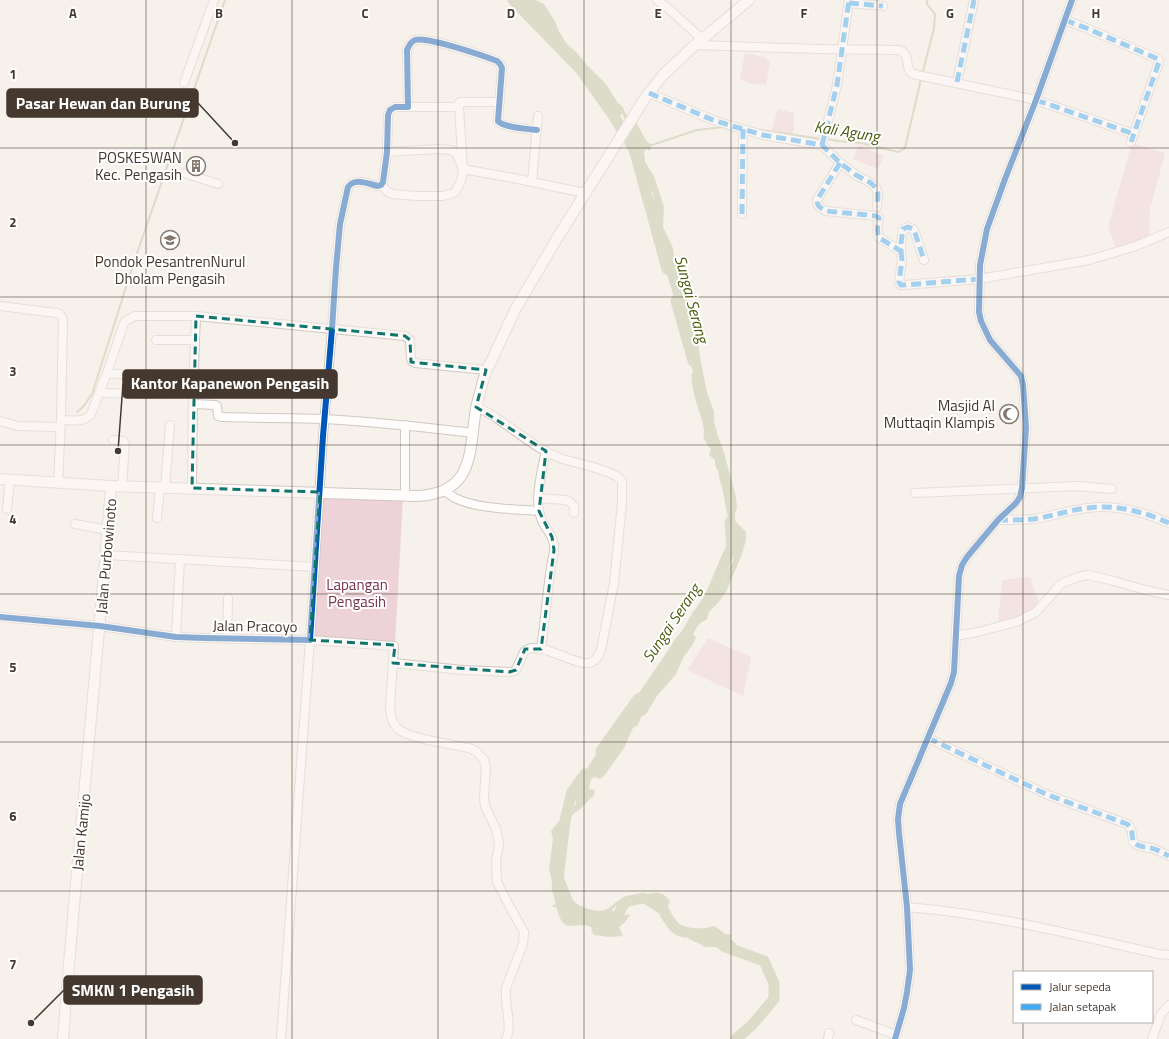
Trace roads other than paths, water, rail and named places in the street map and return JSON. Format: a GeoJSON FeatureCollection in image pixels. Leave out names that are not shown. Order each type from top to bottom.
{"type":"FeatureCollection","features":[{"type":"Feature","properties":{"kind":"main road"},"geometry":{"type":"LineString","coordinates":[[5,479],[111,486],[405,495],[431,495],[444,491],[457,482],[466,470],[471,450],[476,407],[486,370],[515,310],[585,193],[647,95],[664,74],[749,0]]}},
{"type":"Feature","properties":{"kind":"main road","name":"Jalan Purbowinoto"},"geometry":{"type":"LineString","coordinates":[[100,626],[111,486]]}},
{"type":"Feature","properties":{"kind":"main road","name":"Jalan Kamijo"},"geometry":{"type":"LineString","coordinates":[[62,1039],[100,626]]}},
{"type":"Feature","properties":{"kind":"street"},"geometry":{"type":"LineString","coordinates":[[184,83],[214,0]]}},
{"type":"Feature","properties":{"kind":"street"},"geometry":{"type":"LineString","coordinates":[[657,0],[669,9],[699,42],[811,49],[900,50],[905,52],[908,69],[910,71],[922,75],[1036,100],[1133,138],[1159,62],[1158,59],[1065,20]]}},
{"type":"Feature","properties":{"kind":"street"},"geometry":{"type":"LineString","coordinates":[[957,82],[974,0]]}},
{"type":"Feature","properties":{"kind":"street"},"geometry":{"type":"LineString","coordinates":[[856,1020],[895,1037],[907,992],[910,970],[908,907],[898,819],[900,804],[951,683],[954,672],[959,576],[962,565],[998,520],[1016,503],[1020,497],[1022,488],[1026,428],[1023,385],[1021,376],[990,340],[981,321],[979,312],[979,279],[981,255],[987,229],[1072,0]]}},
{"type":"Feature","properties":{"kind":"street"},"geometry":{"type":"LineString","coordinates":[[823,141],[836,85],[849,1],[883,6]]}},
{"type":"Feature","properties":{"kind":"street"},"geometry":{"type":"LineString","coordinates":[[408,107],[407,50],[409,44],[415,40],[426,40],[471,52],[497,61],[502,68],[498,121],[500,124],[505,126],[537,130]]}},
{"type":"Feature","properties":{"kind":"street"},"geometry":{"type":"LineString","coordinates":[[647,95],[741,129],[763,134],[823,141],[840,163],[856,175],[871,183],[876,188],[878,194],[877,207]]}},
{"type":"Feature","properties":{"kind":"street"},"geometry":{"type":"LineString","coordinates":[[459,107],[395,107],[390,110],[388,115],[385,177],[381,185],[388,192],[393,194],[425,196],[447,195],[455,192],[461,181],[462,169],[459,107],[458,104],[460,102],[499,102]]}},
{"type":"Feature","properties":{"kind":"street"},"geometry":{"type":"LineString","coordinates":[[532,182],[538,116]]}},
{"type":"Feature","properties":{"kind":"street"},"geometry":{"type":"LineString","coordinates":[[741,129],[742,214]]}},
{"type":"Feature","properties":{"kind":"street"},"geometry":{"type":"LineString","coordinates":[[387,152],[439,149],[451,150],[456,153],[462,169]]}},
{"type":"Feature","properties":{"kind":"street"},"geometry":{"type":"LineString","coordinates":[[840,163],[817,200],[817,205],[826,211],[876,216],[879,218],[878,237],[901,251]]}},
{"type":"Feature","properties":{"kind":"street"},"geometry":{"type":"LineString","coordinates":[[462,169],[585,193]]}},
{"type":"Feature","properties":{"kind":"street"},"geometry":{"type":"LineString","coordinates":[[184,173],[218,184]]}},
{"type":"Feature","properties":{"kind":"street","name":"Jalan Pracoyo"},"geometry":{"type":"LineString","coordinates":[[0,617],[100,626],[176,637],[310,640],[340,224],[348,187],[350,184],[356,182],[378,186],[381,185]]}},
{"type":"Feature","properties":{"kind":"street"},"geometry":{"type":"LineString","coordinates":[[924,260],[913,230],[908,227],[903,229],[901,243],[902,260],[899,282],[901,285],[979,279],[1089,260],[1136,246],[1169,232]]}},
{"type":"Feature","properties":{"kind":"street"},"geometry":{"type":"LineString","coordinates":[[0,306],[56,312],[60,314],[63,319],[61,424],[58,483]]}},
{"type":"Feature","properties":{"kind":"street"},"geometry":{"type":"LineString","coordinates":[[0,421],[18,426],[61,424],[83,420],[88,417],[94,409],[124,324],[127,320],[135,316],[196,316],[405,336],[410,340],[411,359],[415,362],[486,370]]}},
{"type":"Feature","properties":{"kind":"street"},"geometry":{"type":"LineString","coordinates":[[192,488],[193,392],[196,316]]}},
{"type":"Feature","properties":{"kind":"street"},"geometry":{"type":"LineString","coordinates":[[156,340],[195,340]]}},
{"type":"Feature","properties":{"kind":"street"},"geometry":{"type":"LineString","coordinates":[[107,373],[138,376]]}},
{"type":"Feature","properties":{"kind":"street"},"geometry":{"type":"LineString","coordinates":[[100,393],[146,394],[193,392]]}},
{"type":"Feature","properties":{"kind":"street"},"geometry":{"type":"LineString","coordinates":[[193,404],[216,405],[218,416],[220,417],[325,420],[405,425],[473,433]]}},
{"type":"Feature","properties":{"kind":"street"},"geometry":{"type":"LineString","coordinates":[[393,663],[463,670],[512,672],[516,670],[526,650],[538,648],[579,662],[588,663],[596,659],[601,650],[614,583],[623,490],[622,482],[618,476],[561,458],[546,451],[496,417],[476,407]]}},
{"type":"Feature","properties":{"kind":"street"},"geometry":{"type":"LineString","coordinates":[[157,518],[170,425]]}},
{"type":"Feature","properties":{"kind":"street"},"geometry":{"type":"LineString","coordinates":[[405,425],[405,495]]}},
{"type":"Feature","properties":{"kind":"street"},"geometry":{"type":"LineString","coordinates":[[113,440],[123,441],[125,444],[122,486]]}},
{"type":"Feature","properties":{"kind":"street"},"geometry":{"type":"LineString","coordinates":[[541,649],[554,545],[552,537],[543,523],[539,511],[538,498],[546,451]]}},
{"type":"Feature","properties":{"kind":"street"},"geometry":{"type":"LineString","coordinates":[[5,479],[8,509]]}},
{"type":"Feature","properties":{"kind":"street"},"geometry":{"type":"LineString","coordinates":[[915,493],[1077,486],[1112,489]]}},
{"type":"Feature","properties":{"kind":"street"},"geometry":{"type":"LineString","coordinates":[[444,491],[455,498],[468,503],[539,511]]}},
{"type":"Feature","properties":{"kind":"street"},"geometry":{"type":"LineString","coordinates":[[538,498],[569,501],[574,506],[574,513]]}},
{"type":"Feature","properties":{"kind":"street"},"geometry":{"type":"LineString","coordinates":[[998,520],[1036,518],[1089,508],[1108,507],[1128,509],[1169,523]]}},
{"type":"Feature","properties":{"kind":"street"},"geometry":{"type":"LineString","coordinates":[[76,524],[108,530]]}},
{"type":"Feature","properties":{"kind":"street"},"geometry":{"type":"LineString","coordinates":[[106,555],[315,567]]}},
{"type":"Feature","properties":{"kind":"street"},"geometry":{"type":"LineString","coordinates":[[176,637],[180,559]]}},
{"type":"Feature","properties":{"kind":"street"},"geometry":{"type":"LineString","coordinates":[[956,636],[1019,622],[1036,612],[1061,584],[1078,577],[1088,575],[1169,595]]}},
{"type":"Feature","properties":{"kind":"street"},"geometry":{"type":"LineString","coordinates":[[227,639],[228,598]]}},
{"type":"Feature","properties":{"kind":"street"},"geometry":{"type":"LineString","coordinates":[[281,1039],[310,640],[394,646],[390,708],[391,718],[396,727],[402,732],[419,738],[469,748],[476,751],[484,760],[486,768],[484,798],[485,806],[496,829],[499,842],[496,860],[497,882],[524,932],[523,944],[506,988],[505,995],[509,1031],[506,1039]]}},
{"type":"Feature","properties":{"kind":"street"},"geometry":{"type":"LineString","coordinates":[[928,738],[1048,795],[1120,823],[1127,824],[1131,827],[1133,842],[1135,844],[1142,847],[1156,849],[1169,856]]}},
{"type":"Feature","properties":{"kind":"street"},"geometry":{"type":"LineString","coordinates":[[908,907],[930,909],[1023,924],[1158,954],[1169,955]]}},
{"type":"Feature","properties":{"kind":"street"},"geometry":{"type":"LineString","coordinates":[[1152,1039],[1161,1014],[1169,1005]]}},
{"type":"Feature","properties":{"kind":"waterway"},"geometry":{"type":"LineString","coordinates":[[77,412],[83,407],[92,394],[135,259],[225,0]]}},
{"type":"Feature","properties":{"kind":"waterway","name":"Sungai Serang"},"geometry":{"type":"LineString","coordinates":[[513,0],[581,70],[613,115],[634,149],[667,269]]}},
{"type":"Feature","properties":{"kind":"waterway","name":"Kali Agung"},"geometry":{"type":"LineString","coordinates":[[922,75],[934,28],[935,14],[927,4],[927,0]]}},
{"type":"Feature","properties":{"kind":"waterway","name":"Kali Agung"},"geometry":{"type":"LineString","coordinates":[[827,139],[861,143],[898,152],[905,148],[921,79]]}},
{"type":"Feature","properties":{"kind":"waterway","name":"Kali Agung"},"geometry":{"type":"LineString","coordinates":[[649,146],[697,130],[724,127]]}},
{"type":"Feature","properties":{"kind":"waterway","name":"Kali Agung"},"geometry":{"type":"LineString","coordinates":[[755,129],[822,139]]}},
{"type":"Feature","properties":{"kind":"waterway","name":"Sungai Serang"},"geometry":{"type":"LineString","coordinates":[[676,301],[693,361]]}},
{"type":"Feature","properties":{"kind":"waterway","name":"Sungai Serang"},"geometry":{"type":"LineString","coordinates":[[696,618],[710,597],[732,546],[730,522]]}},
{"type":"Feature","properties":{"kind":"waterway","name":"Sungai Serang"},"geometry":{"type":"LineString","coordinates":[[601,751],[638,699]]}},
{"type":"Feature","properties":{"kind":"waterway","name":"Sungai Serang"},"geometry":{"type":"LineString","coordinates":[[564,912],[557,888],[565,821],[572,792],[585,774]]}},
{"type":"Feature","properties":{"kind":"waterway","name":"Sungai Serang"},"geometry":{"type":"LineString","coordinates":[[610,926],[612,926],[625,902],[643,898]]}},
{"type":"Feature","properties":{"kind":"waterway","name":"Sungai Serang"},"geometry":{"type":"LineString","coordinates":[[662,907],[675,928],[684,932]]}},
{"type":"Feature","properties":{"kind":"waterway","name":"Sungai Serang"},"geometry":{"type":"LineString","coordinates":[[723,946],[764,961],[774,983],[774,999],[752,1025],[736,1039]]}},
{"type":"Feature","properties":{"kind":"place","name":"Pasar Hewan dan Burung"},"geometry":{"type":"Point","coordinates":[235,143]}},
{"type":"Feature","properties":{"kind":"place","name":"POSKESWAN Kec. Pengasih"},"geometry":{"type":"Point","coordinates":[196,166]}},
{"type":"Feature","properties":{"kind":"place","name":"Pondok PesantrenNurul Dholam Pengasih"},"geometry":{"type":"Point","coordinates":[170,240]}},
{"type":"Feature","properties":{"kind":"place","name":"Masjid Al Muttaqin Klampis"},"geometry":{"type":"Point","coordinates":[1009,414]}},
{"type":"Feature","properties":{"kind":"place","name":"Kantor Kapanewon Pengasih"},"geometry":{"type":"Point","coordinates":[118,451]}},
{"type":"Feature","properties":{"kind":"place","name":"SMKN 1 Pengasih"},"geometry":{"type":"Point","coordinates":[31,1023]}},
{"type":"Feature","properties":{"kind":"park label","name":"Lapangan Pengasih"},"geometry":{"type":"Point","coordinates":[357,592]}}]}
